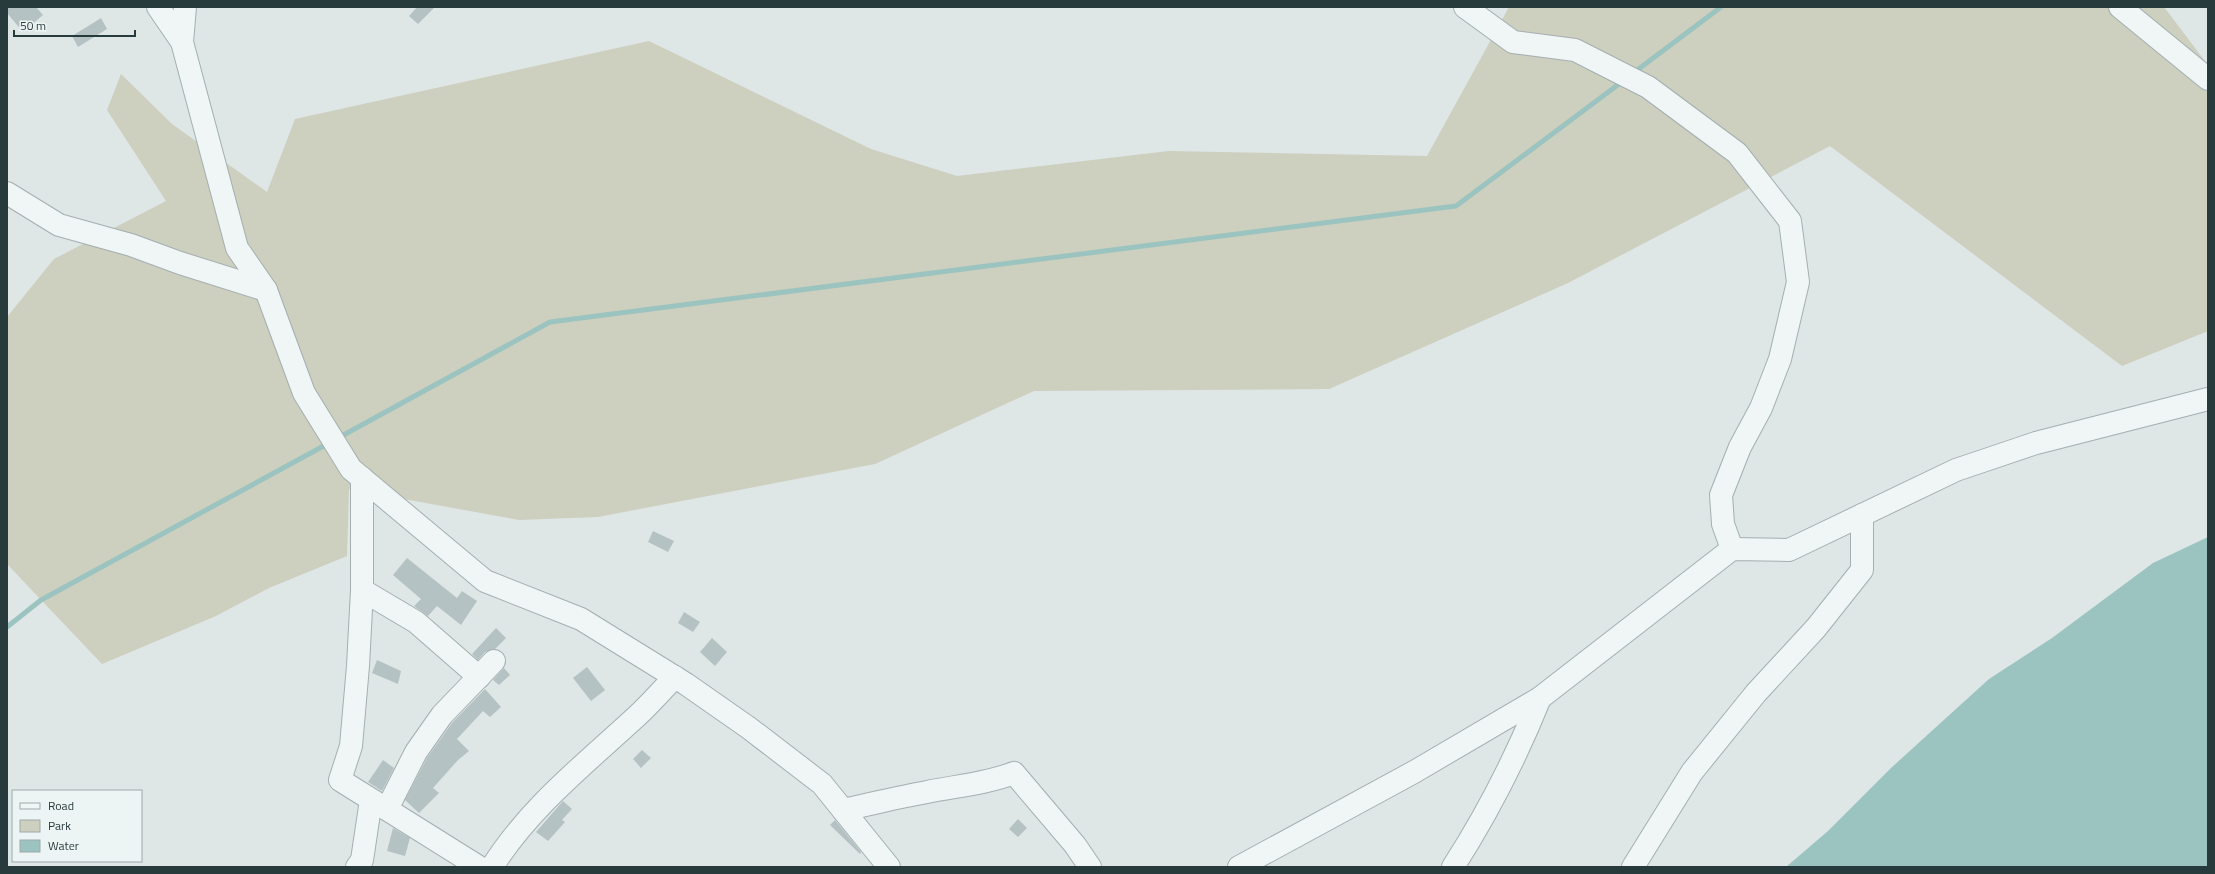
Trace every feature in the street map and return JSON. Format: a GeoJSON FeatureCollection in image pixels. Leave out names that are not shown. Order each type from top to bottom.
{"type":"FeatureCollection","features":[{"type":"Feature","properties":{"kind":"street"},"geometry":{"type":"LineString","coordinates":[[158,7],[182,42],[237,248],[266,290],[304,393],[351,469],[485,581],[580,619],[675,677],[749,728],[822,784],[889,867]]}},
{"type":"Feature","properties":{"kind":"street"},"geometry":{"type":"LineString","coordinates":[[182,42],[185,7]]}},
{"type":"Feature","properties":{"kind":"street"},"geometry":{"type":"LineString","coordinates":[[1464,7],[1513,42],[1575,50],[1648,87],[1737,153],[1790,221],[1798,282],[1780,358],[1761,408],[1740,447],[1721,495],[1723,524],[1732,549]]}},
{"type":"Feature","properties":{"kind":"street"},"geometry":{"type":"LineString","coordinates":[[2120,7],[2208,79]]}},
{"type":"Feature","properties":{"kind":"street"},"geometry":{"type":"LineString","coordinates":[[7,193],[59,225],[131,245],[180,263],[266,290]]}},
{"type":"Feature","properties":{"kind":"street"},"geometry":{"type":"LineString","coordinates":[[1239,867],[1414,772],[1540,698],[1732,549],[1789,550],[1964,467],[2036,443],[2208,399]]}},
{"type":"Feature","properties":{"kind":"street"},"geometry":{"type":"LineString","coordinates":[[362,478],[362,590],[358,666],[351,746],[340,780],[479,867]]}},
{"type":"Feature","properties":{"kind":"street"},"geometry":{"type":"LineString","coordinates":[[1633,867],[1692,772],[1756,693],[1816,628],[1862,570],[1862,515]]}},
{"type":"Feature","properties":{"kind":"street"},"geometry":{"type":"LineString","coordinates":[[362,590],[416,622],[479,677]]}},
{"type":"Feature","properties":{"kind":"street"},"geometry":{"type":"LineString","coordinates":[[363,865],[379,804],[442,715],[494,661]]}},
{"type":"Feature","properties":{"kind":"street"},"geometry":{"type":"LineString","coordinates":[[492,867],[538,806],[589,757],[638,715],[675,677]]}},
{"type":"Feature","properties":{"kind":"street"},"geometry":{"type":"LineString","coordinates":[[1453,867],[1488,812],[1521,745],[1540,698]]}},
{"type":"Feature","properties":{"kind":"street"},"geometry":{"type":"LineString","coordinates":[[842,810],[928,791],[960,788],[998,779],[1014,773],[1076,845],[1090,867]]}},
{"type":"Feature","properties":{"kind":"green space"},"geometry":{"type":"Polygon","coordinates":[[[1509,7],[2164,7],[2208,65],[2208,331],[2122,366],[1830,146],[1568,283],[1329,389],[1034,391],[875,464],[598,517],[519,520],[349,489],[347,556],[269,588],[216,616],[102,664],[7,564],[7,317],[54,259],[166,201],[107,110],[121,74],[172,124],[267,192],[295,119],[649,41],[871,149],[957,176],[1169,151],[1427,156],[1509,7]]]}},
{"type":"Feature","properties":{"kind":"water"},"geometry":{"type":"Polygon","coordinates":[[[2208,537],[2208,867],[1786,867],[1828,831],[1891,768],[1989,679],[2052,638],[2153,563],[2208,537]]]}},
{"type":"Feature","properties":{"kind":"building"},"geometry":{"type":"Polygon","coordinates":[[[7,7],[36,7],[43,15],[23,32],[7,13],[7,7]]]}},
{"type":"Feature","properties":{"kind":"building"},"geometry":{"type":"Polygon","coordinates":[[[417,7],[435,7],[418,24],[409,16],[417,7]]]}},
{"type":"Feature","properties":{"kind":"building"},"geometry":{"type":"Polygon","coordinates":[[[101,18],[107,29],[78,47],[72,36],[101,18]]]}},
{"type":"Feature","properties":{"kind":"building"},"geometry":{"type":"Polygon","coordinates":[[[653,531],[674,541],[668,552],[648,542],[653,531]]]}},
{"type":"Feature","properties":{"kind":"building"},"geometry":{"type":"Polygon","coordinates":[[[407,558],[457,598],[462,591],[477,601],[461,625],[437,606],[428,616],[414,606],[421,599],[393,575],[407,558]]]}},
{"type":"Feature","properties":{"kind":"building"},"geometry":{"type":"Polygon","coordinates":[[[684,612],[700,622],[693,632],[678,623],[684,612]]]}},
{"type":"Feature","properties":{"kind":"building"},"geometry":{"type":"Polygon","coordinates":[[[496,628],[506,638],[495,649],[485,652],[478,660],[472,654],[496,628]]]}},
{"type":"Feature","properties":{"kind":"building"},"geometry":{"type":"Polygon","coordinates":[[[712,638],[727,652],[715,666],[700,652],[712,638]]]}},
{"type":"Feature","properties":{"kind":"building"},"geometry":{"type":"Polygon","coordinates":[[[377,660],[401,671],[398,684],[372,673],[377,660]]]}},
{"type":"Feature","properties":{"kind":"building"},"geometry":{"type":"Polygon","coordinates":[[[587,667],[605,690],[591,701],[573,678],[587,667]]]}},
{"type":"Feature","properties":{"kind":"building"},"geometry":{"type":"Polygon","coordinates":[[[504,668],[510,675],[499,685],[493,680],[504,668]]]}},
{"type":"Feature","properties":{"kind":"building"},"geometry":{"type":"Polygon","coordinates":[[[485,689],[501,707],[490,717],[483,711],[457,739],[469,751],[458,760],[433,788],[439,793],[419,813],[405,800],[427,758],[452,723],[485,689]]]}},
{"type":"Feature","properties":{"kind":"building"},"geometry":{"type":"Polygon","coordinates":[[[642,750],[651,758],[641,768],[633,759],[642,750]]]}},
{"type":"Feature","properties":{"kind":"building"},"geometry":{"type":"Polygon","coordinates":[[[383,760],[394,768],[382,791],[368,782],[383,760]]]}},
{"type":"Feature","properties":{"kind":"building"},"geometry":{"type":"Polygon","coordinates":[[[563,801],[572,809],[562,820],[565,822],[548,841],[536,832],[563,801]]]}},
{"type":"Feature","properties":{"kind":"building"},"geometry":{"type":"Polygon","coordinates":[[[1018,819],[1027,828],[1018,837],[1009,829],[1018,819]]]}},
{"type":"Feature","properties":{"kind":"building"},"geometry":{"type":"Polygon","coordinates":[[[835,820],[861,852],[860,854],[830,825],[835,820]]]}},
{"type":"Feature","properties":{"kind":"building"},"geometry":{"type":"Polygon","coordinates":[[[393,828],[410,838],[405,856],[387,851],[393,828]]]}},
{"type":"Feature","properties":{"kind":"waterway"},"geometry":{"type":"LineString","coordinates":[[1632,74],[1721,7]]}},
{"type":"Feature","properties":{"kind":"waterway"},"geometry":{"type":"LineString","coordinates":[[338,438],[550,322],[1456,206],[1623,81]]}},
{"type":"Feature","properties":{"kind":"waterway"},"geometry":{"type":"LineString","coordinates":[[7,627],[41,600],[329,443]]}}]}
